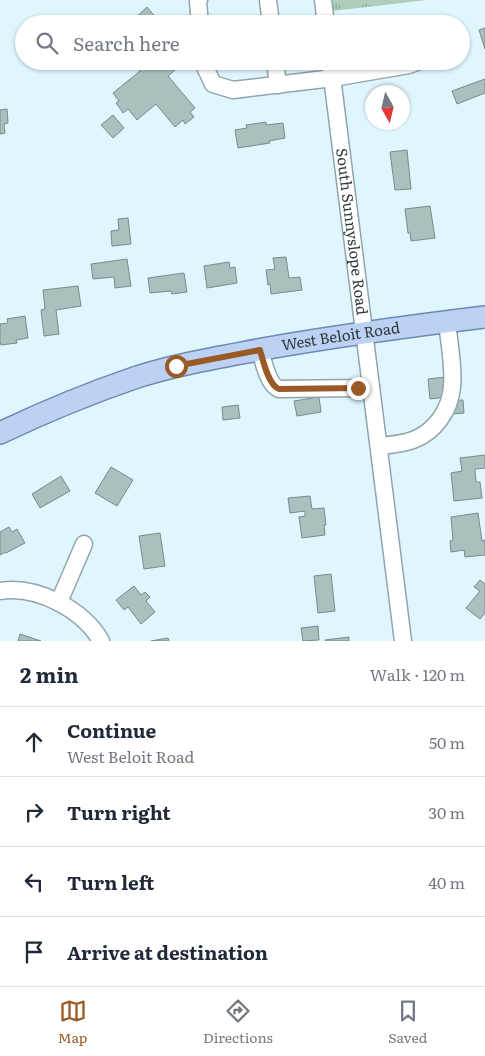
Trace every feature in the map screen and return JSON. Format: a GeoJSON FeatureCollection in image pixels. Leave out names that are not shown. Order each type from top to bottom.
{"type":"FeatureCollection","features":[{"type":"Feature","properties":{"kind":"main road","name":"West Beloit Road"},"geometry":{"type":"LineString","coordinates":[[0,433],[58,407],[138,377],[176,366],[365,332],[485,317]]}},
{"type":"Feature","properties":{"kind":"street"},"geometry":{"type":"LineString","coordinates":[[199,0],[199,15]]}},
{"type":"Feature","properties":{"kind":"street"},"geometry":{"type":"LineString","coordinates":[[268,0],[270,15]]}},
{"type":"Feature","properties":{"kind":"street"},"geometry":{"type":"LineString","coordinates":[[323,0],[325,15]]}},
{"type":"Feature","properties":{"kind":"street"},"geometry":{"type":"LineString","coordinates":[[207,70],[213,84],[233,90],[333,78],[376,70]]}},
{"type":"Feature","properties":{"kind":"street"},"geometry":{"type":"LineString","coordinates":[[276,70],[278,85]]}},
{"type":"Feature","properties":{"kind":"street","name":"South Sunnyslope Road"},"geometry":{"type":"LineString","coordinates":[[332,70],[403,641]]}},
{"type":"Feature","properties":{"kind":"street"},"geometry":{"type":"LineString","coordinates":[[379,446],[406,442],[420,437],[434,427],[442,414],[452,389],[447,322]]}},
{"type":"Feature","properties":{"kind":"street"},"geometry":{"type":"LineString","coordinates":[[260,350],[263,363],[274,388],[310,390],[372,386]]}},
{"type":"Feature","properties":{"kind":"street"},"geometry":{"type":"LineString","coordinates":[[59,602],[84,544]]}},
{"type":"Feature","properties":{"kind":"street"},"geometry":{"type":"LineString","coordinates":[[0,591],[22,590],[59,602],[85,621],[101,641]]}},
{"type":"Feature","properties":{"kind":"green space"},"geometry":{"type":"Polygon","coordinates":[[[331,0],[427,0],[333,11],[331,0]]]}},
{"type":"Feature","properties":{"kind":"building"},"geometry":{"type":"Polygon","coordinates":[[[147,7],[154,15],[139,15],[147,7]]]}},
{"type":"Feature","properties":{"kind":"building"},"geometry":{"type":"Polygon","coordinates":[[[485,28],[485,49],[479,30],[485,28]]]}},
{"type":"Feature","properties":{"kind":"building"},"geometry":{"type":"Polygon","coordinates":[[[175,70],[168,76],[195,108],[190,112],[194,117],[185,124],[183,120],[175,127],[156,104],[137,120],[128,109],[123,113],[116,103],[119,101],[113,93],[140,71],[175,70]]]}},
{"type":"Feature","properties":{"kind":"building"},"geometry":{"type":"Polygon","coordinates":[[[485,79],[485,93],[457,104],[452,91],[485,79]]]}},
{"type":"Feature","properties":{"kind":"building"},"geometry":{"type":"Polygon","coordinates":[[[7,109],[8,123],[4,124],[5,133],[0,134],[0,110],[7,109]]]}},
{"type":"Feature","properties":{"kind":"building"},"geometry":{"type":"Polygon","coordinates":[[[113,115],[124,128],[113,138],[101,125],[113,115]]]}},
{"type":"Feature","properties":{"kind":"building"},"geometry":{"type":"Polygon","coordinates":[[[266,122],[266,125],[283,123],[285,138],[269,141],[270,143],[238,148],[235,130],[247,128],[246,125],[266,122]]]}},
{"type":"Feature","properties":{"kind":"building"},"geometry":{"type":"Polygon","coordinates":[[[407,150],[411,189],[395,190],[390,152],[407,150]]]}},
{"type":"Feature","properties":{"kind":"building"},"geometry":{"type":"Polygon","coordinates":[[[430,206],[435,238],[411,241],[405,209],[430,206]]]}},
{"type":"Feature","properties":{"kind":"building"},"geometry":{"type":"Polygon","coordinates":[[[128,218],[131,244],[112,246],[111,231],[119,230],[118,219],[128,218]]]}},
{"type":"Feature","properties":{"kind":"building"},"geometry":{"type":"Polygon","coordinates":[[[286,257],[289,278],[300,277],[302,290],[271,294],[266,270],[275,269],[273,258],[286,257]]]}},
{"type":"Feature","properties":{"kind":"building"},"geometry":{"type":"Polygon","coordinates":[[[127,259],[131,286],[115,288],[114,277],[93,279],[91,264],[127,259]]]}},
{"type":"Feature","properties":{"kind":"building"},"geometry":{"type":"Polygon","coordinates":[[[229,262],[230,268],[235,267],[237,283],[207,288],[204,266],[229,262]]]}},
{"type":"Feature","properties":{"kind":"building"},"geometry":{"type":"Polygon","coordinates":[[[184,273],[187,292],[172,294],[171,291],[150,293],[148,278],[184,273]]]}},
{"type":"Feature","properties":{"kind":"building"},"geometry":{"type":"Polygon","coordinates":[[[78,286],[81,306],[56,310],[59,334],[44,336],[41,310],[45,309],[43,290],[78,286]]]}},
{"type":"Feature","properties":{"kind":"building"},"geometry":{"type":"Polygon","coordinates":[[[25,316],[28,338],[16,340],[17,343],[1,345],[0,324],[8,323],[7,319],[25,316]]]}},
{"type":"Feature","properties":{"kind":"building"},"geometry":{"type":"Polygon","coordinates":[[[445,377],[447,397],[430,399],[428,379],[445,377]]]}},
{"type":"Feature","properties":{"kind":"building"},"geometry":{"type":"Polygon","coordinates":[[[319,397],[321,412],[297,416],[294,401],[319,397]]]}},
{"type":"Feature","properties":{"kind":"building"},"geometry":{"type":"Polygon","coordinates":[[[463,400],[464,413],[452,414],[451,401],[463,400]]]}},
{"type":"Feature","properties":{"kind":"building"},"geometry":{"type":"Polygon","coordinates":[[[238,405],[240,418],[223,420],[222,407],[238,405]]]}},
{"type":"Feature","properties":{"kind":"building"},"geometry":{"type":"Polygon","coordinates":[[[485,455],[485,468],[475,469],[476,482],[480,482],[482,498],[454,501],[451,473],[462,471],[460,458],[485,455]]]}},
{"type":"Feature","properties":{"kind":"building"},"geometry":{"type":"Polygon","coordinates":[[[111,467],[133,480],[117,506],[95,493],[111,467]]]}},
{"type":"Feature","properties":{"kind":"building"},"geometry":{"type":"Polygon","coordinates":[[[61,476],[70,491],[40,508],[32,494],[61,476]]]}},
{"type":"Feature","properties":{"kind":"building"},"geometry":{"type":"Polygon","coordinates":[[[310,496],[312,509],[324,508],[325,535],[302,538],[299,517],[305,516],[305,511],[290,513],[288,498],[310,496]]]}},
{"type":"Feature","properties":{"kind":"building"},"geometry":{"type":"Polygon","coordinates":[[[478,513],[482,541],[485,540],[485,555],[465,557],[464,550],[451,552],[450,541],[453,540],[451,517],[478,513]]]}},
{"type":"Feature","properties":{"kind":"building"},"geometry":{"type":"Polygon","coordinates":[[[9,527],[12,532],[17,529],[25,543],[0,555],[0,532],[9,527]]]}},
{"type":"Feature","properties":{"kind":"building"},"geometry":{"type":"Polygon","coordinates":[[[160,533],[165,566],[144,569],[139,536],[160,533]]]}},
{"type":"Feature","properties":{"kind":"building"},"geometry":{"type":"Polygon","coordinates":[[[331,574],[335,611],[318,613],[314,576],[331,574]]]}},
{"type":"Feature","properties":{"kind":"building"},"geometry":{"type":"Polygon","coordinates":[[[480,580],[485,584],[485,613],[480,619],[466,608],[480,591],[474,587],[480,580]]]}},
{"type":"Feature","properties":{"kind":"building"},"geometry":{"type":"Polygon","coordinates":[[[134,586],[141,595],[145,592],[150,597],[146,601],[155,612],[141,624],[128,607],[124,610],[116,600],[134,586]]]}},
{"type":"Feature","properties":{"kind":"building"},"geometry":{"type":"Polygon","coordinates":[[[318,626],[319,640],[303,641],[301,628],[318,626]]]}},
{"type":"Feature","properties":{"kind":"building"},"geometry":{"type":"Polygon","coordinates":[[[20,634],[41,641],[18,641],[20,634]]]}},
{"type":"Feature","properties":{"kind":"building"},"geometry":{"type":"Polygon","coordinates":[[[349,637],[349,641],[325,640],[349,637]]]}},
{"type":"Feature","properties":{"kind":"building"},"geometry":{"type":"Polygon","coordinates":[[[168,638],[169,641],[151,641],[168,638]]]}},
{"type":"Feature","properties":{"kind":"route"},"geometry":{"type":"LineString","coordinates":[[176,366],[260,350],[263,363],[274,388],[310,390],[358,388]]}}]}
